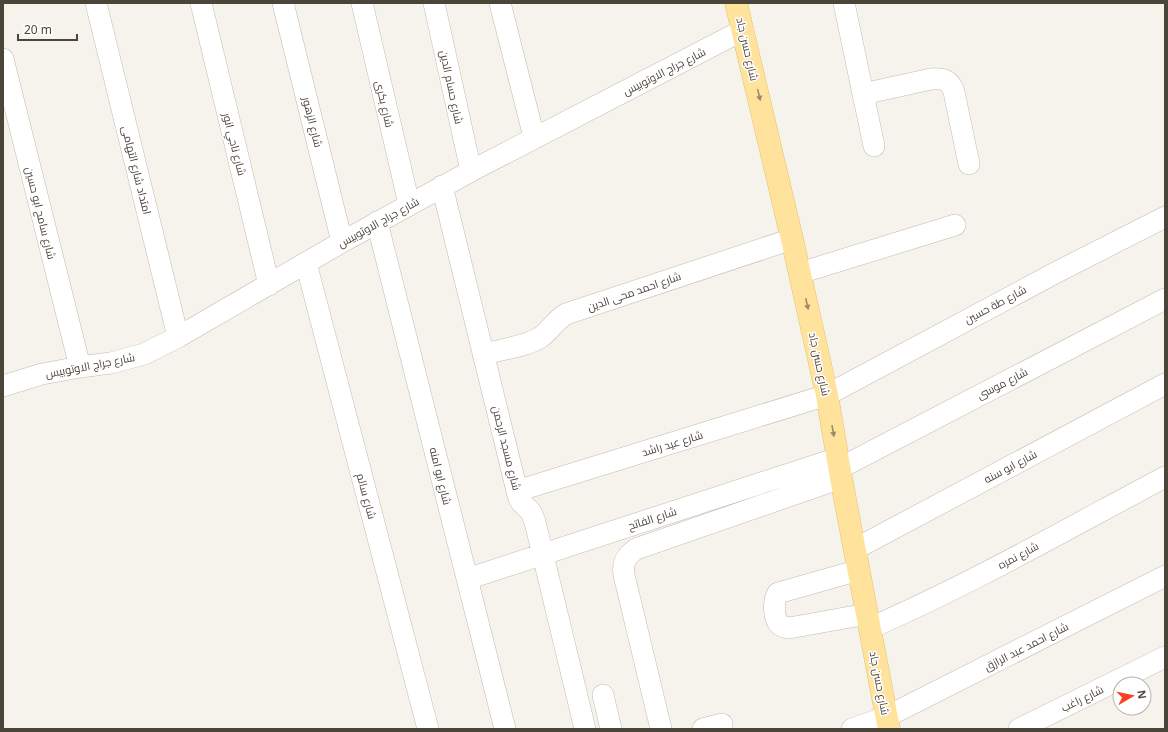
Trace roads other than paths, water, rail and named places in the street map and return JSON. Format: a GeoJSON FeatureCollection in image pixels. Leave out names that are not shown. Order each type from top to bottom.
{"type":"FeatureCollection","features":[{"type":"Feature","properties":{"kind":"main road","name":"شارع حسن جاد"},"geometry":{"type":"LineString","coordinates":[[736,3],[792,238],[827,394],[839,468],[888,723]]}},
{"type":"Feature","properties":{"kind":"street","name":"امتداد شارع التهامى"},"geometry":{"type":"LineString","coordinates":[[96,3],[178,337]]}},
{"type":"Feature","properties":{"kind":"street","name":"شارع ناجي انور"},"geometry":{"type":"LineString","coordinates":[[201,3],[269,285]]}},
{"type":"Feature","properties":{"kind":"street","name":"شارع الزهور"},"geometry":{"type":"LineString","coordinates":[[283,3],[342,242]]}},
{"type":"Feature","properties":{"kind":"street","name":"شارع بكرى"},"geometry":{"type":"LineString","coordinates":[[362,3],[409,204]]}},
{"type":"Feature","properties":{"kind":"street","name":"شارع حسام الدين"},"geometry":{"type":"LineString","coordinates":[[434,3],[471,170]]}},
{"type":"Feature","properties":{"kind":"street"},"geometry":{"type":"LineString","coordinates":[[500,3],[534,137]]}},
{"type":"Feature","properties":{"kind":"street"},"geometry":{"type":"LineString","coordinates":[[844,3],[874,146]]}},
{"type":"Feature","properties":{"kind":"street","name":"شارع جراج الاوتوبيس"},"geometry":{"type":"LineString","coordinates":[[3,384],[42,374],[111,363],[144,354],[178,337],[377,222],[471,170],[743,30]]}},
{"type":"Feature","properties":{"kind":"street","name":"شارع سامح ابو حسين"},"geometry":{"type":"LineString","coordinates":[[3,59],[80,367]]}},
{"type":"Feature","properties":{"kind":"street"},"geometry":{"type":"LineString","coordinates":[[863,94],[931,79],[938,78],[946,80],[952,85],[954,92],[969,164]]}},
{"type":"Feature","properties":{"kind":"street","name":"شارع مسجد الرحمن"},"geometry":{"type":"LineString","coordinates":[[442,186],[517,491],[521,502],[531,512],[535,522],[585,729]]}},
{"type":"Feature","properties":{"kind":"street","name":"شارع طة حسين"},"geometry":{"type":"LineString","coordinates":[[827,394],[1057,272],[1165,217]]}},
{"type":"Feature","properties":{"kind":"street","name":"شارع ابو امنه"},"geometry":{"type":"LineString","coordinates":[[377,222],[505,729]]}},
{"type":"Feature","properties":{"kind":"street"},"geometry":{"type":"LineString","coordinates":[[800,273],[955,225]]}},
{"type":"Feature","properties":{"kind":"street","name":"شارع احمد محى الدين"},"geometry":{"type":"LineString","coordinates":[[483,354],[531,342],[547,332],[566,314],[792,238]]}},
{"type":"Feature","properties":{"kind":"street","name":"شارع سالم"},"geometry":{"type":"LineString","coordinates":[[306,263],[428,729]]}},
{"type":"Feature","properties":{"kind":"street","name":"شارع موسى"},"geometry":{"type":"LineString","coordinates":[[839,468],[1165,299]]}},
{"type":"Feature","properties":{"kind":"street","name":"شارع ابو سنه"},"geometry":{"type":"LineString","coordinates":[[855,549],[1165,384]]}},
{"type":"Feature","properties":{"kind":"street","name":"شارع عيد راشد"},"geometry":{"type":"LineString","coordinates":[[517,491],[827,394]]}},
{"type":"Feature","properties":{"kind":"street"},"geometry":{"type":"LineString","coordinates":[[661,729],[624,575],[623,567],[629,553],[839,468]]}},
{"type":"Feature","properties":{"kind":"street","name":"شارع الفاتح"},"geometry":{"type":"LineString","coordinates":[[467,579],[543,554],[839,468]]}},
{"type":"Feature","properties":{"kind":"street","name":"شارع نمره"},"geometry":{"type":"LineString","coordinates":[[859,570],[778,593],[774,598],[776,620],[779,624],[789,628],[868,621],[903,613],[966,582],[1165,477]]}},
{"type":"Feature","properties":{"kind":"street","name":"شارع احمد عبد الرازق"},"geometry":{"type":"LineString","coordinates":[[852,729],[888,723],[1165,576]]}},
{"type":"Feature","properties":{"kind":"street","name":"شارع راغب"},"geometry":{"type":"LineString","coordinates":[[1020,729],[1165,657]]}},
{"type":"Feature","properties":{"kind":"street"},"geometry":{"type":"LineString","coordinates":[[603,695],[611,729]]}}]}
